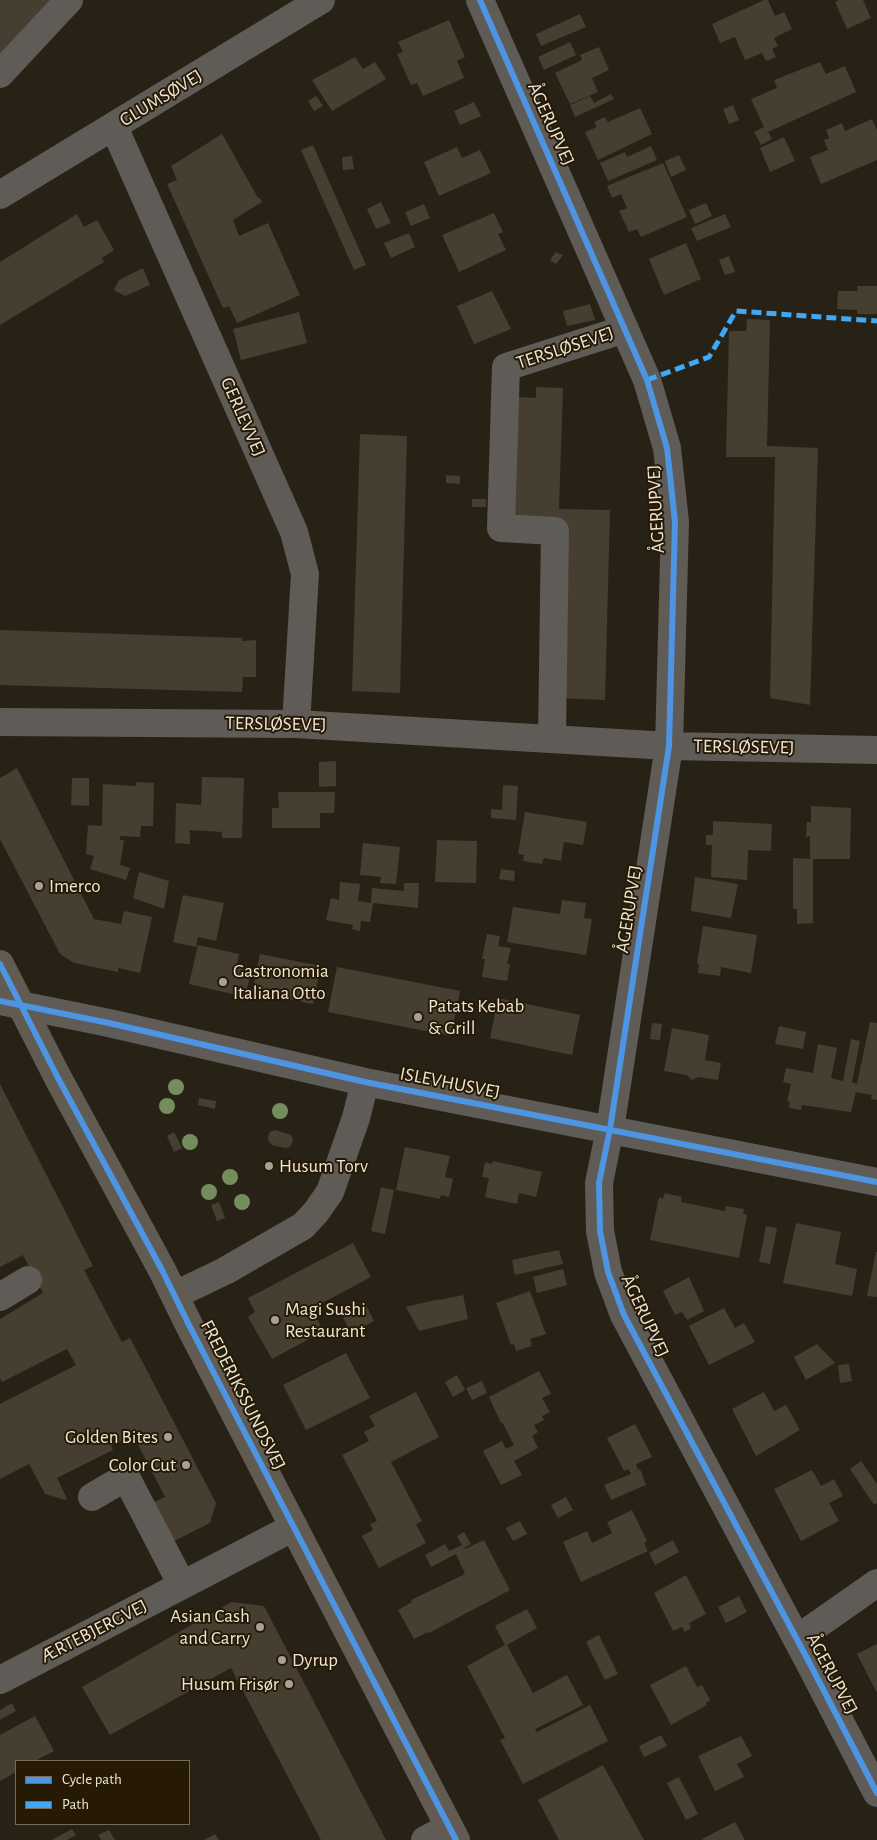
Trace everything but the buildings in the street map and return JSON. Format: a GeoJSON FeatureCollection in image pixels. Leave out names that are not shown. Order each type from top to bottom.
{"type":"FeatureCollection","features":[{"type":"Feature","properties":{"kind":"main road","name":"FREDERIKSSUNDSVEJ"},"geometry":{"type":"LineString","coordinates":[[0,964],[10,1002],[58,1078],[175,1295],[453,1834]]}},
{"type":"Feature","properties":{"kind":"street"},"geometry":{"type":"LineString","coordinates":[[0,74],[69,0]]}},
{"type":"Feature","properties":{"kind":"street","name":"GLUMSØVEJ"},"geometry":{"type":"LineString","coordinates":[[0,195],[321,0]]}},
{"type":"Feature","properties":{"kind":"street","name":"ÅGERUPVEJ"},"geometry":{"type":"LineString","coordinates":[[480,0],[647,380],[667,448],[675,522],[669,746],[600,1183],[600,1231],[608,1272],[624,1315],[797,1639],[877,1794]]}},
{"type":"Feature","properties":{"kind":"street","name":"GERLEVVEJ"},"geometry":{"type":"LineString","coordinates":[[114,126],[294,532],[304,574],[296,724]]}},
{"type":"Feature","properties":{"kind":"street","name":"TERSLØSEVEJ"},"geometry":{"type":"LineString","coordinates":[[552,738],[555,531],[501,528],[506,367],[625,329]]}},
{"type":"Feature","properties":{"kind":"street","name":"TERSLØSEVEJ"},"geometry":{"type":"LineString","coordinates":[[0,722],[296,724],[669,746],[877,750]]}},
{"type":"Feature","properties":{"kind":"street","name":"ISLEVHUSVEJ"},"geometry":{"type":"LineString","coordinates":[[10,1002],[109,1022],[366,1082],[877,1182]]}},
{"type":"Feature","properties":{"kind":"street"},"geometry":{"type":"LineString","coordinates":[[175,1295],[240,1263],[303,1226],[316,1212],[330,1192],[356,1118],[366,1082]]}},
{"type":"Feature","properties":{"kind":"street"},"geometry":{"type":"LineString","coordinates":[[0,1297],[28,1280]]}},
{"type":"Feature","properties":{"kind":"street"},"geometry":{"type":"LineString","coordinates":[[92,1497],[126,1478],[182,1585]]}},
{"type":"Feature","properties":{"kind":"street","name":"ÆRTEBJERGVEJ"},"geometry":{"type":"LineString","coordinates":[[2,1675],[294,1527]]}},
{"type":"Feature","properties":{"kind":"street"},"geometry":{"type":"LineString","coordinates":[[797,1639],[877,1583]]}},
{"type":"Feature","properties":{"kind":"street"},"geometry":{"type":"LineString","coordinates":[[425,1840],[453,1834]]}},
{"type":"Feature","properties":{"kind":"marked path"},"geometry":{"type":"LineString","coordinates":[[647,380],[709,357],[736,311],[877,321]]}},
{"type":"Feature","properties":{"kind":"cycle path"},"geometry":{"type":"LineString","coordinates":[[480,0],[647,380],[667,448],[675,522],[669,746],[610,1129],[599,1183],[600,1231],[608,1272],[624,1315],[877,1793]]}},
{"type":"Feature","properties":{"kind":"cycle path"},"geometry":{"type":"LineString","coordinates":[[0,964],[58,1078],[162,1270],[456,1840]]}},
{"type":"Feature","properties":{"kind":"cycle path"},"geometry":{"type":"LineString","coordinates":[[0,1001],[109,1023],[365,1082],[877,1182]]}},
{"type":"Feature","properties":{"kind":"place","name":"Imerco"},"geometry":{"type":"Point","coordinates":[39,886]}},
{"type":"Feature","properties":{"kind":"place","name":"Gastronomia Italiana Otto"},"geometry":{"type":"Point","coordinates":[223,982]}},
{"type":"Feature","properties":{"kind":"place","name":"Patats Kebab & Grill"},"geometry":{"type":"Point","coordinates":[418,1017]}},
{"type":"Feature","properties":{"kind":"place","name":"Husum Torv"},"geometry":{"type":"Point","coordinates":[269,1166]}},
{"type":"Feature","properties":{"kind":"place","name":"Magi Sushi Restaurant"},"geometry":{"type":"Point","coordinates":[275,1320]}},
{"type":"Feature","properties":{"kind":"place","name":"Golden Bites"},"geometry":{"type":"Point","coordinates":[168,1437]}},
{"type":"Feature","properties":{"kind":"place","name":"Color Cut"},"geometry":{"type":"Point","coordinates":[186,1465]}},
{"type":"Feature","properties":{"kind":"place","name":"Asian Cash and Carry"},"geometry":{"type":"Point","coordinates":[260,1627]}},
{"type":"Feature","properties":{"kind":"place","name":"Dyrup"},"geometry":{"type":"Point","coordinates":[282,1660]}},
{"type":"Feature","properties":{"kind":"place","name":"Husum Frisør"},"geometry":{"type":"Point","coordinates":[289,1684]}}]}
